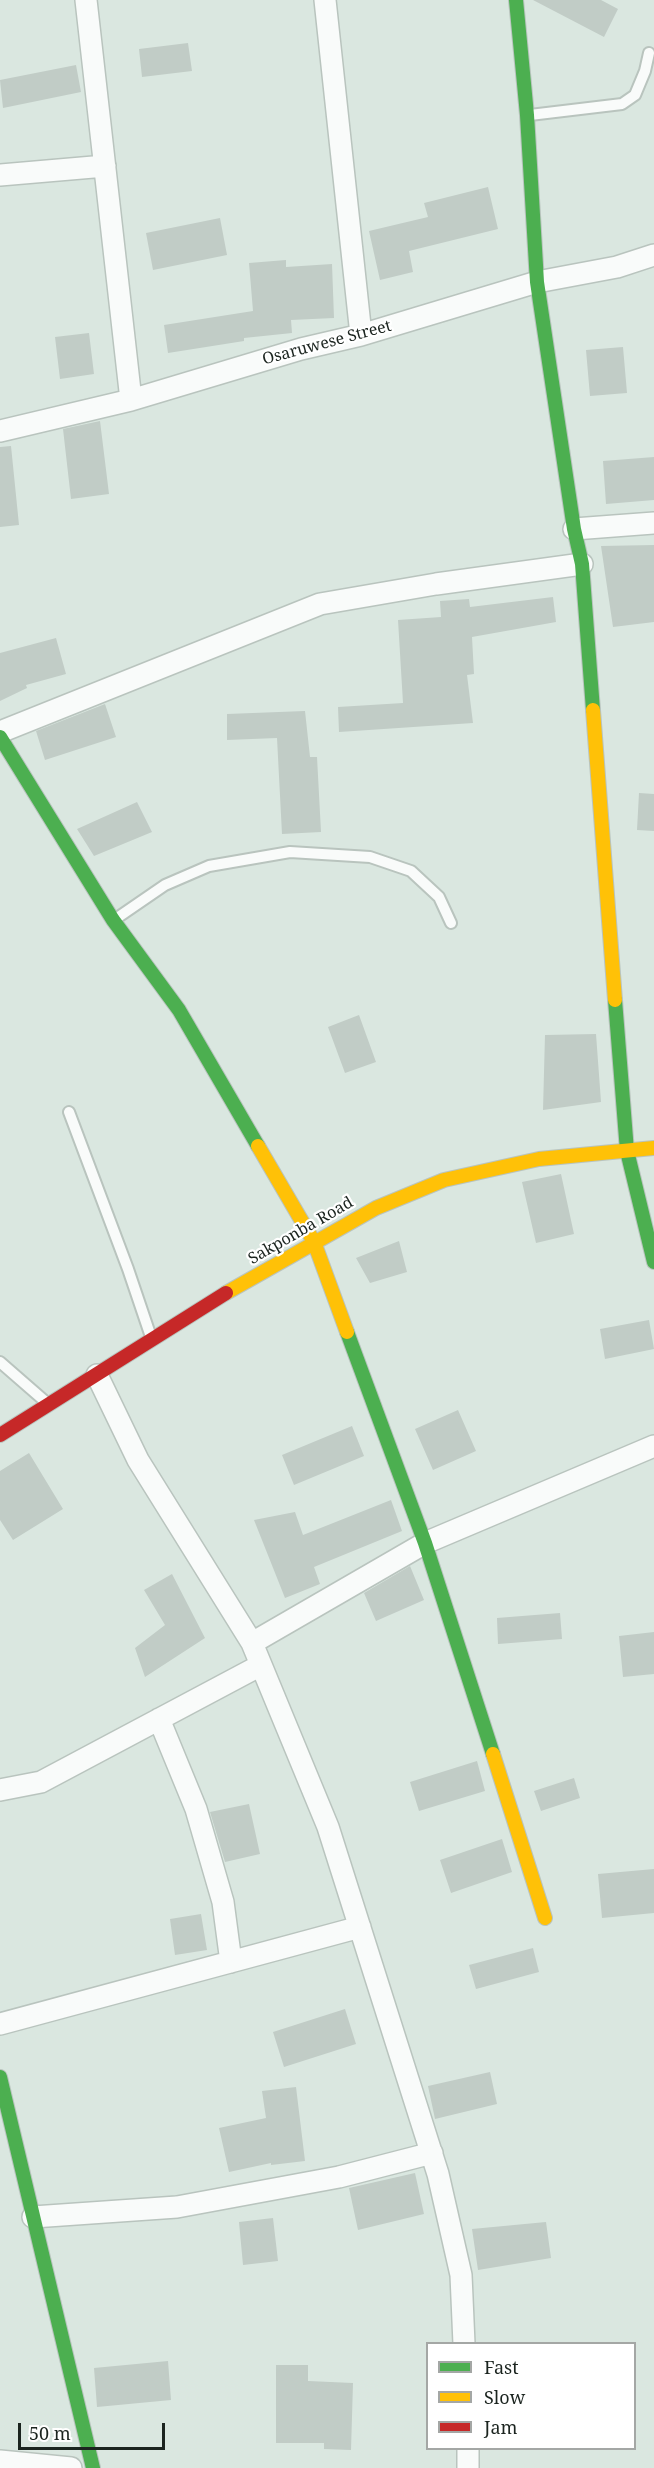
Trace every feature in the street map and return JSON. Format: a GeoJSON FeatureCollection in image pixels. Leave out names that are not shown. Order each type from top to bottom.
{"type":"FeatureCollection","features":[{"type":"Feature","properties":{"kind":"street"},"geometry":{"type":"LineString","coordinates":[[86,0],[131,400]]}},
{"type":"Feature","properties":{"kind":"street"},"geometry":{"type":"LineString","coordinates":[[325,0],[361,335]]}},
{"type":"Feature","properties":{"kind":"street"},"geometry":{"type":"LineString","coordinates":[[516,0],[537,282],[574,529],[582,564],[627,1151],[654,1262]]}},
{"type":"Feature","properties":{"kind":"street"},"geometry":{"type":"LineString","coordinates":[[0,175],[105,166]]}},
{"type":"Feature","properties":{"kind":"street","name":"Osaruwese Street"},"geometry":{"type":"LineString","coordinates":[[0,431],[131,400],[537,282],[617,267],[654,255]]}},
{"type":"Feature","properties":{"kind":"street"},"geometry":{"type":"LineString","coordinates":[[574,529],[654,524]]}},
{"type":"Feature","properties":{"kind":"street"},"geometry":{"type":"LineString","coordinates":[[0,732],[320,604],[436,584],[582,564]]}},
{"type":"Feature","properties":{"kind":"street"},"geometry":{"type":"LineString","coordinates":[[0,737],[113,920],[179,1010],[314,1242],[426,1543],[545,1918]]}},
{"type":"Feature","properties":{"kind":"street","name":"Sakponba Road"},"geometry":{"type":"LineString","coordinates":[[0,1435],[97,1376],[209,1303],[376,1208],[444,1180],[539,1159],[654,1148]]}},
{"type":"Feature","properties":{"kind":"street"},"geometry":{"type":"LineString","coordinates":[[97,1376],[138,1460],[252,1643],[328,1827],[432,2153],[461,2274],[464,2342]]}},
{"type":"Feature","properties":{"kind":"street"},"geometry":{"type":"LineString","coordinates":[[252,1643],[426,1543],[654,1446]]}},
{"type":"Feature","properties":{"kind":"street"},"geometry":{"type":"LineString","coordinates":[[0,1790],[41,1782],[261,1665]]}},
{"type":"Feature","properties":{"kind":"street"},"geometry":{"type":"LineString","coordinates":[[159,1719],[196,1809],[223,1902],[231,1962]]}},
{"type":"Feature","properties":{"kind":"street"},"geometry":{"type":"LineString","coordinates":[[0,2024],[360,1927]]}},
{"type":"Feature","properties":{"kind":"street"},"geometry":{"type":"LineString","coordinates":[[0,2077],[93,2468]]}},
{"type":"Feature","properties":{"kind":"street"},"geometry":{"type":"LineString","coordinates":[[33,2217],[177,2207],[339,2177],[432,2153]]}},
{"type":"Feature","properties":{"kind":"street"},"geometry":{"type":"LineString","coordinates":[[468,2450],[468,2468]]}},
{"type":"Feature","properties":{"kind":"street"},"geometry":{"type":"LineString","coordinates":[[0,2462],[71,2468]]}},
{"type":"Feature","properties":{"kind":"lane"},"geometry":{"type":"LineString","coordinates":[[526,115],[622,104],[635,95],[645,71],[649,52]]}},
{"type":"Feature","properties":{"kind":"lane"},"geometry":{"type":"LineString","coordinates":[[113,920],[165,885],[209,866],[290,852],[370,857],[411,871],[439,897],[451,923]]}},
{"type":"Feature","properties":{"kind":"lane"},"geometry":{"type":"LineString","coordinates":[[69,1112],[152,1340]]}},
{"type":"Feature","properties":{"kind":"lane"},"geometry":{"type":"LineString","coordinates":[[0,1362],[50,1405]]}},
{"type":"Feature","properties":{"kind":"building"},"geometry":{"type":"Polygon","coordinates":[[[533,0],[601,0],[618,9],[604,37],[533,0]]]}},
{"type":"Feature","properties":{"kind":"building"},"geometry":{"type":"Polygon","coordinates":[[[188,43],[192,71],[142,77],[139,49],[188,43]]]}},
{"type":"Feature","properties":{"kind":"building"},"geometry":{"type":"Polygon","coordinates":[[[76,65],[81,92],[3,108],[0,80],[76,65]]]}},
{"type":"Feature","properties":{"kind":"building"},"geometry":{"type":"Polygon","coordinates":[[[488,187],[498,229],[409,251],[413,272],[380,280],[369,231],[428,217],[424,203],[488,187]]]}},
{"type":"Feature","properties":{"kind":"building"},"geometry":{"type":"Polygon","coordinates":[[[220,218],[227,255],[153,270],[146,233],[220,218]]]}},
{"type":"Feature","properties":{"kind":"building"},"geometry":{"type":"Polygon","coordinates":[[[286,260],[286,267],[332,264],[334,318],[291,320],[292,333],[244,338],[244,341],[168,353],[164,325],[253,311],[249,263],[286,260]]]}},
{"type":"Feature","properties":{"kind":"building"},"geometry":{"type":"Polygon","coordinates":[[[89,333],[94,374],[60,379],[55,337],[89,333]]]}},
{"type":"Feature","properties":{"kind":"building"},"geometry":{"type":"Polygon","coordinates":[[[623,347],[627,393],[590,396],[586,350],[623,347]]]}},
{"type":"Feature","properties":{"kind":"building"},"geometry":{"type":"Polygon","coordinates":[[[100,421],[109,494],[71,499],[63,429],[100,421]]]}},
{"type":"Feature","properties":{"kind":"building"},"geometry":{"type":"Polygon","coordinates":[[[11,446],[19,525],[0,527],[0,447],[11,446]]]}},
{"type":"Feature","properties":{"kind":"building"},"geometry":{"type":"Polygon","coordinates":[[[654,457],[654,500],[606,504],[603,461],[654,457]]]}},
{"type":"Feature","properties":{"kind":"building"},"geometry":{"type":"Polygon","coordinates":[[[654,545],[654,622],[613,627],[601,546],[654,545]]]}},
{"type":"Feature","properties":{"kind":"building"},"geometry":{"type":"Polygon","coordinates":[[[553,597],[556,622],[472,637],[474,674],[467,675],[473,723],[339,732],[338,707],[403,703],[398,620],[441,617],[440,601],[469,599],[470,607],[553,597]]]}},
{"type":"Feature","properties":{"kind":"building"},"geometry":{"type":"Polygon","coordinates":[[[56,638],[66,674],[26,685],[27,688],[0,701],[0,653],[56,638]]]}},
{"type":"Feature","properties":{"kind":"building"},"geometry":{"type":"Polygon","coordinates":[[[105,704],[116,737],[45,760],[36,731],[105,704]]]}},
{"type":"Feature","properties":{"kind":"building"},"geometry":{"type":"Polygon","coordinates":[[[305,711],[310,757],[317,757],[321,832],[282,834],[277,738],[227,740],[227,714],[305,711]]]}},
{"type":"Feature","properties":{"kind":"building"},"geometry":{"type":"Polygon","coordinates":[[[639,793],[654,794],[654,831],[637,830],[639,793]]]}},
{"type":"Feature","properties":{"kind":"building"},"geometry":{"type":"Polygon","coordinates":[[[137,802],[152,832],[94,856],[77,829],[137,802]]]}},
{"type":"Feature","properties":{"kind":"building"},"geometry":{"type":"Polygon","coordinates":[[[359,1015],[376,1062],[345,1073],[328,1027],[359,1015]]]}},
{"type":"Feature","properties":{"kind":"building"},"geometry":{"type":"Polygon","coordinates":[[[596,1034],[601,1102],[543,1110],[545,1035],[596,1034]]]}},
{"type":"Feature","properties":{"kind":"building"},"geometry":{"type":"Polygon","coordinates":[[[561,1174],[574,1234],[536,1243],[522,1182],[561,1174]]]}},
{"type":"Feature","properties":{"kind":"building"},"geometry":{"type":"Polygon","coordinates":[[[399,1241],[407,1272],[370,1283],[356,1258],[399,1241]]]}},
{"type":"Feature","properties":{"kind":"building"},"geometry":{"type":"Polygon","coordinates":[[[649,1320],[654,1349],[605,1359],[600,1329],[649,1320]]]}},
{"type":"Feature","properties":{"kind":"building"},"geometry":{"type":"Polygon","coordinates":[[[458,1410],[476,1451],[433,1470],[415,1429],[458,1410]]]}},
{"type":"Feature","properties":{"kind":"building"},"geometry":{"type":"Polygon","coordinates":[[[352,1426],[364,1456],[294,1485],[282,1455],[352,1426]]]}},
{"type":"Feature","properties":{"kind":"building"},"geometry":{"type":"Polygon","coordinates":[[[29,1453],[63,1509],[13,1540],[0,1520],[0,1471],[29,1453]]]}},
{"type":"Feature","properties":{"kind":"building"},"geometry":{"type":"Polygon","coordinates":[[[391,1500],[402,1531],[314,1567],[320,1584],[285,1598],[254,1520],[295,1512],[303,1535],[391,1500]]]}},
{"type":"Feature","properties":{"kind":"building"},"geometry":{"type":"Polygon","coordinates":[[[410,1566],[424,1600],[376,1621],[364,1593],[410,1566]]]}},
{"type":"Feature","properties":{"kind":"building"},"geometry":{"type":"Polygon","coordinates":[[[172,1574],[205,1638],[145,1677],[135,1648],[165,1625],[144,1590],[172,1574]]]}},
{"type":"Feature","properties":{"kind":"building"},"geometry":{"type":"Polygon","coordinates":[[[560,1613],[562,1639],[498,1644],[497,1618],[560,1613]]]}},
{"type":"Feature","properties":{"kind":"building"},"geometry":{"type":"Polygon","coordinates":[[[654,1632],[654,1674],[623,1677],[619,1636],[654,1632]]]}},
{"type":"Feature","properties":{"kind":"building"},"geometry":{"type":"Polygon","coordinates":[[[477,1761],[485,1791],[419,1811],[410,1782],[477,1761]]]}},
{"type":"Feature","properties":{"kind":"building"},"geometry":{"type":"Polygon","coordinates":[[[574,1778],[580,1798],[541,1811],[534,1791],[574,1778]]]}},
{"type":"Feature","properties":{"kind":"building"},"geometry":{"type":"Polygon","coordinates":[[[249,1804],[260,1854],[225,1862],[210,1812],[249,1804]]]}},
{"type":"Feature","properties":{"kind":"building"},"geometry":{"type":"Polygon","coordinates":[[[502,1839],[512,1872],[451,1893],[440,1860],[502,1839]]]}},
{"type":"Feature","properties":{"kind":"building"},"geometry":{"type":"Polygon","coordinates":[[[654,1869],[654,1913],[602,1918],[598,1874],[654,1869]]]}},
{"type":"Feature","properties":{"kind":"building"},"geometry":{"type":"Polygon","coordinates":[[[201,1914],[207,1950],[175,1955],[170,1919],[201,1914]]]}},
{"type":"Feature","properties":{"kind":"building"},"geometry":{"type":"Polygon","coordinates":[[[533,1948],[539,1972],[476,1989],[469,1965],[533,1948]]]}},
{"type":"Feature","properties":{"kind":"building"},"geometry":{"type":"Polygon","coordinates":[[[345,2009],[356,2044],[284,2067],[273,2032],[345,2009]]]}},
{"type":"Feature","properties":{"kind":"building"},"geometry":{"type":"Polygon","coordinates":[[[490,2072],[497,2104],[435,2119],[428,2086],[490,2072]]]}},
{"type":"Feature","properties":{"kind":"building"},"geometry":{"type":"Polygon","coordinates":[[[296,2087],[305,2161],[271,2165],[271,2163],[229,2172],[219,2128],[266,2118],[262,2091],[296,2087]]]}},
{"type":"Feature","properties":{"kind":"building"},"geometry":{"type":"Polygon","coordinates":[[[415,2173],[424,2214],[358,2230],[349,2188],[415,2173]]]}},
{"type":"Feature","properties":{"kind":"building"},"geometry":{"type":"Polygon","coordinates":[[[273,2218],[278,2261],[243,2265],[239,2222],[273,2218]]]}},
{"type":"Feature","properties":{"kind":"building"},"geometry":{"type":"Polygon","coordinates":[[[546,2222],[551,2258],[478,2270],[472,2229],[546,2222]]]}},
{"type":"Feature","properties":{"kind":"building"},"geometry":{"type":"Polygon","coordinates":[[[168,2361],[171,2400],[97,2407],[94,2368],[168,2361]]]}},
{"type":"Feature","properties":{"kind":"building"},"geometry":{"type":"Polygon","coordinates":[[[276,2365],[308,2365],[308,2381],[353,2383],[351,2450],[324,2449],[324,2443],[276,2443],[276,2365]]]}},
{"type":"Feature","properties":{"kind":"traffic: fast"},"geometry":{"type":"LineString","coordinates":[[516,0],[527,115],[537,282],[574,529],[582,564],[593,710]]}},
{"type":"Feature","properties":{"kind":"traffic: fast"},"geometry":{"type":"LineString","coordinates":[[0,737],[113,920],[179,1010],[258,1146]]}},
{"type":"Feature","properties":{"kind":"traffic: fast"},"geometry":{"type":"LineString","coordinates":[[615,1000],[627,1151],[654,1262]]}},
{"type":"Feature","properties":{"kind":"traffic: fast"},"geometry":{"type":"LineString","coordinates":[[347,1332],[425,1543],[493,1754]]}},
{"type":"Feature","properties":{"kind":"traffic: fast"},"geometry":{"type":"LineString","coordinates":[[0,2077],[93,2468]]}},
{"type":"Feature","properties":{"kind":"traffic: slow"},"geometry":{"type":"LineString","coordinates":[[593,710],[615,1000]]}},
{"type":"Feature","properties":{"kind":"traffic: slow"},"geometry":{"type":"LineString","coordinates":[[258,1146],[314,1242],[347,1332]]}},
{"type":"Feature","properties":{"kind":"traffic: slow"},"geometry":{"type":"LineString","coordinates":[[226,1293],[376,1208],[444,1180],[539,1159],[654,1148]]}},
{"type":"Feature","properties":{"kind":"traffic: slow"},"geometry":{"type":"LineString","coordinates":[[493,1754],[545,1918]]}},
{"type":"Feature","properties":{"kind":"traffic: jam"},"geometry":{"type":"LineString","coordinates":[[0,1435],[226,1293]]}}]}
